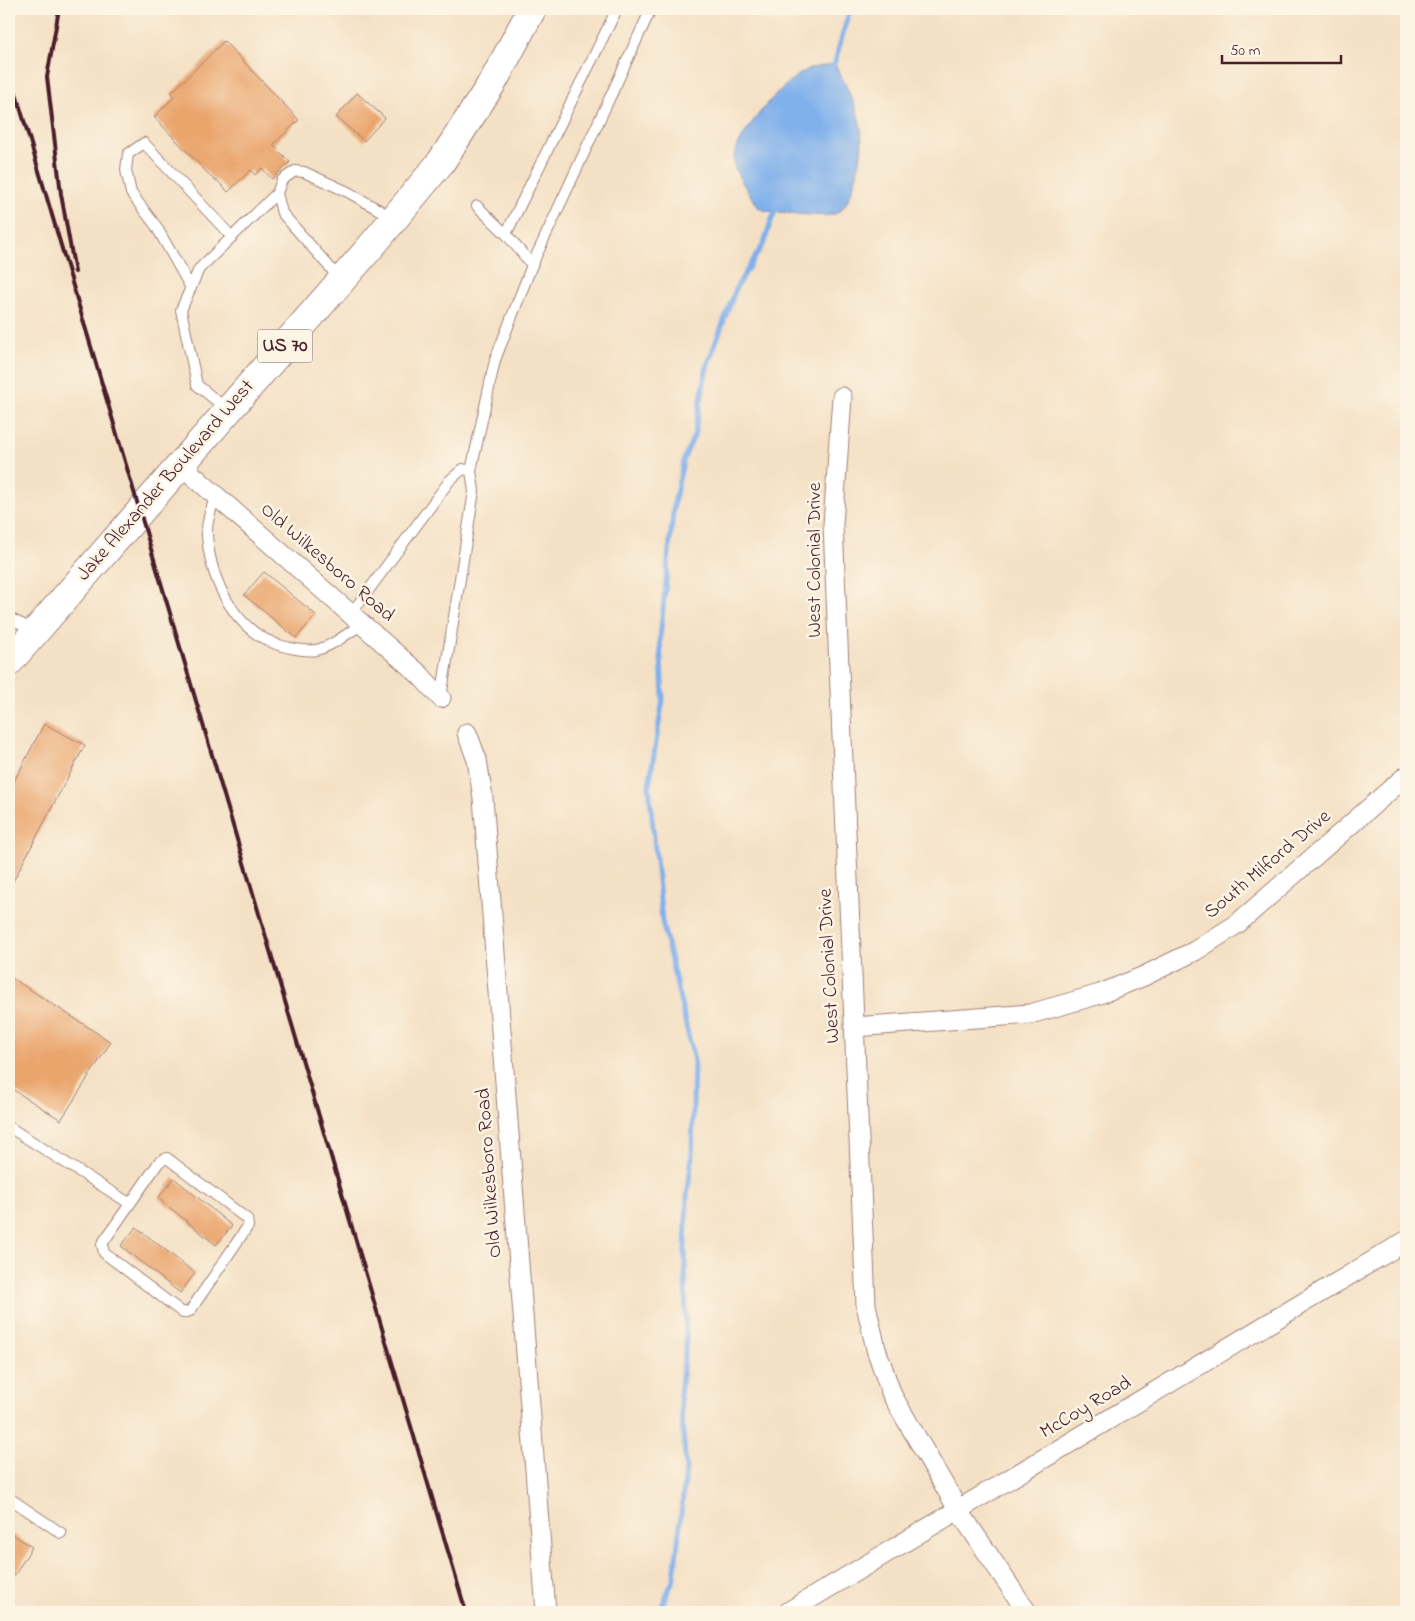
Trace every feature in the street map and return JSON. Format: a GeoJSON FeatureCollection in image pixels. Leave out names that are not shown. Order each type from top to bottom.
{"type":"FeatureCollection","features":[{"type":"Feature","properties":{"kind":"highway","name":"Jake Alexander Boulevard West"},"geometry":{"type":"LineString","coordinates":[[9,662],[342,280],[441,162],[494,80],[532,9]]}},
{"type":"Feature","properties":{"kind":"street","name":"West Colonial Drive"},"geometry":{"type":"LineString","coordinates":[[842,396],[833,525],[866,1306],[876,1349],[892,1395],[959,1511],[1027,1612]]}},
{"type":"Feature","properties":{"kind":"street","name":"Old Wilkesboro Road"},"geometry":{"type":"LineString","coordinates":[[181,465],[420,675],[441,698]]}},
{"type":"Feature","properties":{"kind":"street","name":"Old Wilkesboro Road"},"geometry":{"type":"LineString","coordinates":[[467,733],[477,760],[483,798],[546,1612]]}},
{"type":"Feature","properties":{"kind":"street","name":"South Milford Drive"},"geometry":{"type":"LineString","coordinates":[[855,1027],[1030,1014],[1100,994],[1144,976],[1195,951],[1237,924],[1406,776]]}},
{"type":"Feature","properties":{"kind":"street","name":"McCoy Road"},"geometry":{"type":"LineString","coordinates":[[788,1612],[1406,1241]]}},
{"type":"Feature","properties":{"kind":"lane"},"geometry":{"type":"LineString","coordinates":[[506,234],[616,9]]}},
{"type":"Feature","properties":{"kind":"lane"},"geometry":{"type":"LineString","coordinates":[[441,698],[474,491],[471,472],[495,360],[532,265],[651,9]]}},
{"type":"Feature","properties":{"kind":"lane"},"geometry":{"type":"LineString","coordinates":[[191,288],[156,226],[131,193],[126,170],[128,154],[144,143],[232,237]]}},
{"type":"Feature","properties":{"kind":"lane"},"geometry":{"type":"LineString","coordinates":[[228,410],[197,384],[181,310],[199,269],[277,193],[282,180],[295,171],[304,172],[348,192],[394,219]]}},
{"type":"Feature","properties":{"kind":"lane"},"geometry":{"type":"LineString","coordinates":[[277,193],[282,213],[342,280]]}},
{"type":"Feature","properties":{"kind":"lane"},"geometry":{"type":"LineString","coordinates":[[478,206],[506,234],[532,265]]}},
{"type":"Feature","properties":{"kind":"lane"},"geometry":{"type":"LineString","coordinates":[[216,496],[208,522],[207,536],[217,578],[235,614],[261,638],[292,648],[317,650],[338,640],[357,619],[450,480],[463,469],[471,472]]}},
{"type":"Feature","properties":{"kind":"lane"},"geometry":{"type":"LineString","coordinates":[[9,618],[35,630]]}},
{"type":"Feature","properties":{"kind":"lane"},"geometry":{"type":"LineString","coordinates":[[9,1127],[129,1203]]}},
{"type":"Feature","properties":{"kind":"lane"},"geometry":{"type":"LineString","coordinates":[[167,1158],[247,1219],[248,1226],[190,1311],[183,1313],[104,1253],[102,1244],[129,1203],[159,1162],[167,1158]]}},
{"type":"Feature","properties":{"kind":"lane"},"geometry":{"type":"LineString","coordinates":[[9,1498],[61,1533]]}},
{"type":"Feature","properties":{"kind":"water"},"geometry":{"type":"Polygon","coordinates":[[[835,64],[857,112],[862,139],[858,171],[847,202],[839,212],[831,215],[766,211],[759,208],[735,169],[735,154],[740,141],[760,112],[784,86],[805,71],[835,64]]]}},
{"type":"Feature","properties":{"kind":"building"},"geometry":{"type":"Polygon","coordinates":[[[224,41],[299,120],[273,145],[290,162],[272,179],[262,168],[255,175],[251,170],[228,192],[217,180],[215,181],[154,117],[174,97],[171,93],[224,41]]]}},
{"type":"Feature","properties":{"kind":"building"},"geometry":{"type":"Polygon","coordinates":[[[357,93],[385,118],[364,141],[336,117],[357,93]]]}},
{"type":"Feature","properties":{"kind":"building"},"geometry":{"type":"Polygon","coordinates":[[[264,572],[316,615],[296,638],[244,595],[264,572]]]}},
{"type":"Feature","properties":{"kind":"building"},"geometry":{"type":"Polygon","coordinates":[[[44,724],[85,745],[9,889],[9,791],[44,724]]]}},
{"type":"Feature","properties":{"kind":"building"},"geometry":{"type":"Polygon","coordinates":[[[9,976],[111,1042],[61,1120],[9,1087],[9,976]]]}},
{"type":"Feature","properties":{"kind":"building"},"geometry":{"type":"Polygon","coordinates":[[[174,1178],[232,1226],[216,1245],[158,1198],[174,1178]]]}},
{"type":"Feature","properties":{"kind":"building"},"geometry":{"type":"Polygon","coordinates":[[[136,1227],[195,1273],[180,1293],[121,1246],[136,1227]]]}},
{"type":"Feature","properties":{"kind":"building"},"geometry":{"type":"Polygon","coordinates":[[[9,1532],[32,1547],[9,1584],[9,1532]]]}},
{"type":"Feature","properties":{"kind":"waterway"},"geometry":{"type":"LineString","coordinates":[[833,68],[850,9]]}},
{"type":"Feature","properties":{"kind":"waterway"},"geometry":{"type":"LineString","coordinates":[[659,1612],[674,1578],[686,1469],[680,1395],[686,1342],[685,1248],[687,1197],[692,1157],[694,1060],[662,921],[649,786],[663,699],[660,638],[674,503],[684,458],[694,436],[707,366],[737,286],[764,243],[778,206]]}},
{"type":"Feature","properties":{"kind":"railway"},"geometry":{"type":"LineString","coordinates":[[59,9],[47,77],[61,194],[75,272]]}},
{"type":"Feature","properties":{"kind":"railway"},"geometry":{"type":"LineString","coordinates":[[9,70],[466,1612]]}}]}
